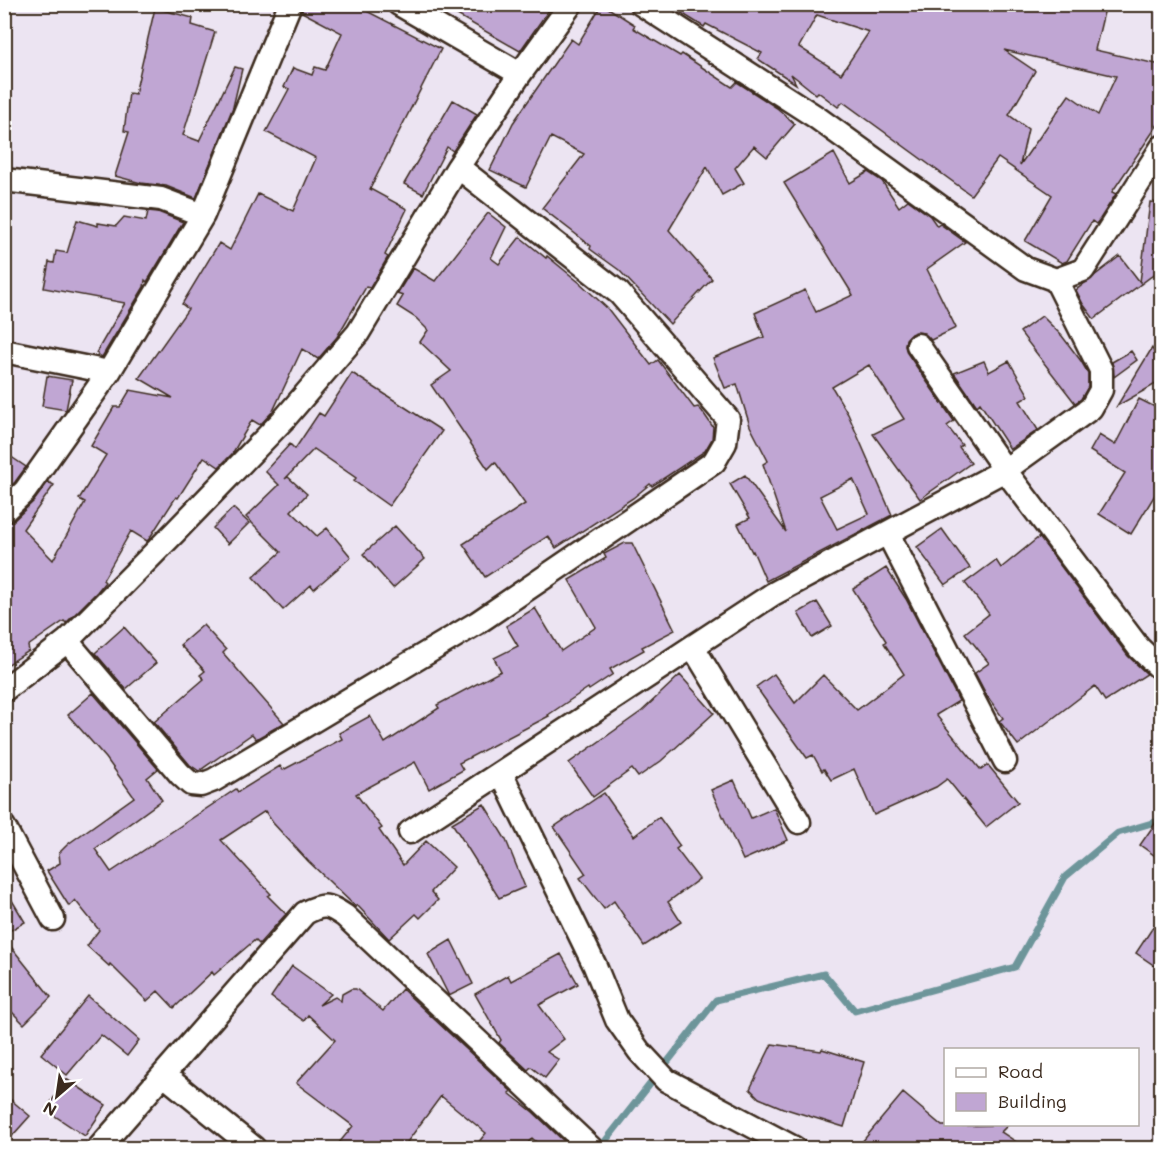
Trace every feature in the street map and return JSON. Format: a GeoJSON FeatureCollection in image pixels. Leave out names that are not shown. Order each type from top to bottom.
{"type":"FeatureCollection","features":[{"type":"Feature","properties":{"kind":"street"},"geometry":{"type":"LineString","coordinates":[[399,4],[520,74]]}},
{"type":"Feature","properties":{"kind":"street"},"geometry":{"type":"LineString","coordinates":[[4,690],[67,641],[176,532],[277,426],[358,333],[458,167],[520,74],[571,4]]}},
{"type":"Feature","properties":{"kind":"street"},"geometry":{"type":"LineString","coordinates":[[641,4],[816,117],[1026,269],[1056,280],[1083,270],[1161,147]]}},
{"type":"Feature","properties":{"kind":"street"},"geometry":{"type":"LineString","coordinates":[[4,511],[25,491],[109,372],[203,215],[289,5]]}},
{"type":"Feature","properties":{"kind":"street"},"geometry":{"type":"LineString","coordinates":[[67,641],[180,774],[190,784],[201,785],[214,780],[477,623],[714,462],[726,443],[728,419],[619,293],[458,167]]}},
{"type":"Feature","properties":{"kind":"street"},"geometry":{"type":"LineString","coordinates":[[4,180],[161,199],[203,215]]}},
{"type":"Feature","properties":{"kind":"street"},"geometry":{"type":"LineString","coordinates":[[410,832],[773,594],[1005,470],[1091,408],[1101,390],[1101,370],[1056,280]]}},
{"type":"Feature","properties":{"kind":"street"},"geometry":{"type":"LineString","coordinates":[[918,345],[1005,470],[1138,648],[1161,670]]}},
{"type":"Feature","properties":{"kind":"street"},"geometry":{"type":"LineString","coordinates":[[4,351],[109,372]]}},
{"type":"Feature","properties":{"kind":"street"},"geometry":{"type":"LineString","coordinates":[[888,534],[1005,761]]}},
{"type":"Feature","properties":{"kind":"street"},"geometry":{"type":"LineString","coordinates":[[693,647],[799,822]]}},
{"type":"Feature","properties":{"kind":"street"},"geometry":{"type":"LineString","coordinates":[[501,773],[595,966],[617,1020],[639,1051],[666,1080],[794,1149]]}},
{"type":"Feature","properties":{"kind":"street"},"geometry":{"type":"LineString","coordinates":[[4,827],[53,919]]}},
{"type":"Feature","properties":{"kind":"street"},"geometry":{"type":"LineString","coordinates":[[99,1149],[305,913],[318,906],[332,907],[345,916],[591,1149]]}},
{"type":"Feature","properties":{"kind":"street"},"geometry":{"type":"LineString","coordinates":[[164,1075],[254,1149]]}},
{"type":"Feature","properties":{"kind":"building"},"geometry":{"type":"Polygon","coordinates":[[[303,4],[353,4],[441,49],[370,189],[407,209],[385,255],[388,257],[370,288],[366,287],[337,337],[318,359],[302,349],[273,411],[260,425],[252,420],[232,454],[219,467],[204,457],[149,539],[147,541],[131,531],[103,580],[105,582],[97,592],[66,623],[64,621],[28,646],[29,651],[4,667],[4,524],[13,521],[34,501],[48,482],[54,485],[23,529],[53,560],[85,502],[79,499],[106,455],[91,446],[114,407],[120,407],[130,390],[173,398],[139,378],[188,309],[182,304],[219,243],[230,250],[258,194],[293,211],[316,158],[266,132],[289,89],[284,87],[293,68],[312,75],[315,67],[325,70],[342,33],[302,12],[303,4]]]}},
{"type":"Feature","properties":{"kind":"building"},"geometry":{"type":"Polygon","coordinates":[[[438,4],[553,4],[520,51],[438,4]]]}},
{"type":"Feature","properties":{"kind":"building"},"geometry":{"type":"Polygon","coordinates":[[[602,4],[635,25],[633,28],[680,56],[682,54],[732,87],[737,82],[777,108],[795,124],[767,157],[754,146],[735,168],[744,183],[722,195],[707,167],[669,230],[712,279],[670,324],[619,270],[590,249],[591,246],[542,208],[584,154],[551,137],[526,187],[490,170],[513,123],[571,39],[578,44],[602,4]]]}},
{"type":"Feature","properties":{"kind":"building"},"geometry":{"type":"Polygon","coordinates":[[[667,4],[1106,4],[1095,50],[1161,65],[1161,120],[1112,192],[1116,194],[1100,219],[1096,224],[1092,221],[1067,261],[1062,263],[1025,241],[1052,195],[998,158],[971,195],[843,102],[838,107],[818,92],[816,94],[791,74],[796,84],[758,59],[762,53],[706,24],[704,27],[667,4]],[[817,15],[799,47],[841,74],[869,32],[817,15]],[[1004,50],[1035,71],[1009,115],[1028,129],[1020,165],[1069,95],[1098,115],[1116,76],[1004,50]]]}},
{"type":"Feature","properties":{"kind":"building"},"geometry":{"type":"Polygon","coordinates":[[[155,8],[193,18],[192,25],[215,32],[183,135],[199,141],[235,67],[242,69],[233,107],[196,198],[166,186],[141,183],[115,176],[129,132],[124,131],[129,93],[135,94],[155,8]]]}},
{"type":"Feature","properties":{"kind":"building"},"geometry":{"type":"Polygon","coordinates":[[[453,100],[477,114],[453,151],[447,147],[423,194],[404,184],[453,100]]]}},
{"type":"Feature","properties":{"kind":"building"},"geometry":{"type":"Polygon","coordinates":[[[834,153],[850,183],[868,172],[882,181],[899,207],[908,200],[930,216],[937,226],[940,224],[965,242],[927,269],[956,328],[931,340],[924,333],[916,332],[906,339],[905,346],[907,353],[954,421],[947,426],[962,445],[959,447],[971,463],[920,499],[873,434],[904,419],[869,365],[832,387],[848,414],[892,515],[766,581],[738,524],[750,518],[730,484],[745,475],[786,532],[763,464],[768,461],[750,426],[737,384],[725,388],[713,358],[764,337],[755,313],[805,290],[816,312],[853,295],[784,183],[834,153]],[[853,479],[820,496],[837,529],[869,514],[853,479]]]}},
{"type":"Feature","properties":{"kind":"building"},"geometry":{"type":"Polygon","coordinates":[[[1150,202],[1161,203],[1161,269],[1094,319],[1076,290],[1120,256],[1140,282],[1150,202]]]}},
{"type":"Feature","properties":{"kind":"building"},"geometry":{"type":"Polygon","coordinates":[[[148,211],[158,212],[183,222],[147,282],[145,280],[144,287],[102,357],[96,353],[125,303],[44,288],[49,262],[54,263],[56,251],[67,253],[77,220],[98,226],[98,223],[116,226],[124,217],[146,221],[148,211]]]}},
{"type":"Feature","properties":{"kind":"building"},"geometry":{"type":"Polygon","coordinates":[[[488,213],[506,227],[491,258],[499,264],[520,237],[546,258],[547,256],[608,309],[651,365],[658,360],[694,408],[698,407],[702,411],[713,427],[712,439],[705,451],[652,486],[650,484],[633,498],[556,548],[548,536],[485,577],[463,544],[525,504],[495,462],[488,469],[431,385],[451,371],[420,342],[428,330],[416,318],[397,306],[403,296],[397,294],[413,268],[435,281],[488,213]]]}},
{"type":"Feature","properties":{"kind":"building"},"geometry":{"type":"Polygon","coordinates":[[[1042,316],[1062,336],[1088,373],[1088,387],[1081,399],[1075,403],[1020,332],[1042,316]]]}},
{"type":"Feature","properties":{"kind":"building"},"geometry":{"type":"Polygon","coordinates":[[[1152,348],[1161,366],[1161,381],[1117,406],[1152,348]]]}},
{"type":"Feature","properties":{"kind":"building"},"geometry":{"type":"Polygon","coordinates":[[[1131,351],[1137,360],[1114,377],[1112,362],[1131,351]]]}},
{"type":"Feature","properties":{"kind":"building"},"geometry":{"type":"Polygon","coordinates":[[[984,361],[989,372],[1009,361],[1029,396],[1020,401],[1038,430],[1010,449],[980,403],[977,406],[954,373],[984,361]]]}},
{"type":"Feature","properties":{"kind":"building"},"geometry":{"type":"Polygon","coordinates":[[[352,373],[442,431],[389,506],[354,481],[356,478],[314,449],[285,479],[288,477],[307,494],[291,511],[317,536],[327,528],[351,557],[314,589],[311,585],[283,610],[253,577],[281,552],[246,517],[279,485],[265,471],[290,444],[295,449],[319,413],[324,416],[352,373]]]}},
{"type":"Feature","properties":{"kind":"building"},"geometry":{"type":"Polygon","coordinates":[[[47,376],[72,380],[66,410],[42,406],[47,376]]]}},
{"type":"Feature","properties":{"kind":"building"},"geometry":{"type":"Polygon","coordinates":[[[1139,399],[1161,410],[1161,485],[1131,534],[1099,514],[1125,473],[1090,451],[1099,435],[1115,445],[1139,399]]]}},
{"type":"Feature","properties":{"kind":"building"},"geometry":{"type":"Polygon","coordinates":[[[4,452],[26,467],[4,492],[4,452]]]}},
{"type":"Feature","properties":{"kind":"building"},"geometry":{"type":"Polygon","coordinates":[[[233,508],[249,523],[228,544],[213,528],[233,508]]]}},
{"type":"Feature","properties":{"kind":"building"},"geometry":{"type":"Polygon","coordinates":[[[395,526],[425,559],[393,588],[363,554],[395,526]]]}},
{"type":"Feature","properties":{"kind":"building"},"geometry":{"type":"Polygon","coordinates":[[[942,529],[970,568],[945,585],[917,547],[942,529]]]}},
{"type":"Feature","properties":{"kind":"building"},"geometry":{"type":"Polygon","coordinates":[[[1039,537],[1128,656],[1147,674],[1105,701],[1095,686],[1018,745],[999,721],[1003,718],[987,696],[975,673],[989,663],[965,633],[989,614],[965,583],[996,560],[1001,568],[1039,537]]]}},
{"type":"Feature","properties":{"kind":"building"},"geometry":{"type":"Polygon","coordinates":[[[625,543],[632,543],[675,630],[642,647],[644,650],[610,669],[613,674],[589,690],[588,688],[549,716],[459,763],[463,770],[429,789],[415,762],[356,794],[382,828],[379,830],[403,865],[426,841],[454,867],[431,892],[438,900],[420,918],[416,914],[389,939],[357,905],[356,907],[308,861],[265,811],[221,840],[271,894],[268,896],[286,914],[259,944],[255,940],[214,975],[212,972],[174,1008],[158,991],[147,1001],[110,964],[109,966],[87,946],[99,930],[75,900],[69,906],[47,871],[60,863],[59,853],[68,844],[134,797],[106,758],[68,715],[93,693],[158,769],[147,778],[162,800],[95,849],[111,872],[236,789],[238,792],[280,766],[283,770],[342,739],[339,733],[370,716],[385,743],[439,708],[437,705],[501,671],[494,658],[518,646],[506,626],[535,608],[561,651],[596,627],[569,580],[606,558],[604,554],[625,543]]]}},
{"type":"Feature","properties":{"kind":"building"},"geometry":{"type":"Polygon","coordinates":[[[886,568],[906,599],[959,701],[936,715],[981,770],[988,765],[1018,802],[986,827],[947,779],[936,787],[874,815],[854,769],[831,780],[824,769],[822,771],[813,755],[807,758],[756,687],[774,674],[795,703],[823,675],[857,710],[904,674],[853,589],[886,568]]]}},
{"type":"Feature","properties":{"kind":"building"},"geometry":{"type":"Polygon","coordinates":[[[817,602],[832,626],[812,638],[798,613],[817,602]]]}},
{"type":"Feature","properties":{"kind":"building"},"geometry":{"type":"Polygon","coordinates":[[[203,625],[226,650],[223,653],[284,723],[256,739],[252,734],[199,771],[190,765],[154,722],[204,679],[200,675],[205,671],[180,645],[203,625]]]}},
{"type":"Feature","properties":{"kind":"building"},"geometry":{"type":"Polygon","coordinates":[[[124,627],[156,663],[126,689],[95,653],[124,627]]]}},
{"type":"Feature","properties":{"kind":"building"},"geometry":{"type":"Polygon","coordinates":[[[680,675],[714,713],[661,761],[638,777],[632,769],[593,797],[569,763],[642,711],[680,675]]]}},
{"type":"Feature","properties":{"kind":"building"},"geometry":{"type":"Polygon","coordinates":[[[734,780],[751,818],[774,808],[788,840],[743,860],[711,790],[734,780]]]}},
{"type":"Feature","properties":{"kind":"building"},"geometry":{"type":"Polygon","coordinates":[[[604,793],[634,836],[659,817],[680,846],[676,849],[699,879],[668,902],[681,922],[644,946],[614,901],[604,909],[580,878],[586,874],[554,827],[604,793]]]}},
{"type":"Feature","properties":{"kind":"building"},"geometry":{"type":"Polygon","coordinates":[[[484,804],[506,840],[525,887],[499,898],[452,823],[484,804]]]}},
{"type":"Feature","properties":{"kind":"building"},"geometry":{"type":"Polygon","coordinates":[[[1161,815],[1161,860],[1140,845],[1161,815]]]}},
{"type":"Feature","properties":{"kind":"building"},"geometry":{"type":"Polygon","coordinates":[[[4,887],[25,922],[4,934],[4,887]]]}},
{"type":"Feature","properties":{"kind":"building"},"geometry":{"type":"Polygon","coordinates":[[[1161,915],[1161,970],[1136,953],[1161,915]]]}},
{"type":"Feature","properties":{"kind":"building"},"geometry":{"type":"Polygon","coordinates":[[[4,938],[51,997],[24,1024],[4,1004],[4,938]]]}},
{"type":"Feature","properties":{"kind":"building"},"geometry":{"type":"Polygon","coordinates":[[[451,940],[473,984],[449,996],[428,954],[451,940]]]}},
{"type":"Feature","properties":{"kind":"building"},"geometry":{"type":"Polygon","coordinates":[[[561,954],[578,984],[539,1005],[564,1039],[547,1052],[559,1060],[545,1078],[531,1067],[528,1070],[499,1043],[501,1040],[475,994],[508,975],[511,981],[561,954]]]}},
{"type":"Feature","properties":{"kind":"building"},"geometry":{"type":"Polygon","coordinates":[[[292,966],[331,994],[319,1005],[335,997],[341,1001],[342,994],[356,989],[383,1011],[402,989],[511,1091],[509,1093],[572,1149],[544,1149],[532,1138],[523,1149],[473,1149],[486,1133],[441,1096],[402,1149],[334,1149],[353,1126],[296,1083],[335,1040],[308,1015],[304,1021],[271,997],[292,966]]]}},
{"type":"Feature","properties":{"kind":"building"},"geometry":{"type":"Polygon","coordinates":[[[88,996],[139,1040],[127,1056],[101,1035],[67,1075],[41,1054],[88,996]]]}},
{"type":"Feature","properties":{"kind":"building"},"geometry":{"type":"Polygon","coordinates":[[[772,1044],[821,1051],[822,1049],[864,1062],[844,1127],[783,1108],[759,1098],[750,1089],[772,1044]]]}},
{"type":"Feature","properties":{"kind":"building"},"geometry":{"type":"Polygon","coordinates":[[[66,1079],[106,1105],[85,1136],[46,1110],[66,1079]]]}},
{"type":"Feature","properties":{"kind":"building"},"geometry":{"type":"Polygon","coordinates":[[[903,1093],[942,1126],[1007,1126],[1001,1132],[1027,1149],[856,1149],[903,1093]]]}},
{"type":"Feature","properties":{"kind":"building"},"geometry":{"type":"Polygon","coordinates":[[[4,1094],[30,1116],[4,1145],[4,1094]]]}},
{"type":"Feature","properties":{"kind":"waterway"},"geometry":{"type":"LineString","coordinates":[[600,1148],[716,1000],[824,974],[855,1011],[1015,967],[1065,877],[1118,833],[1162,820]]}}]}
